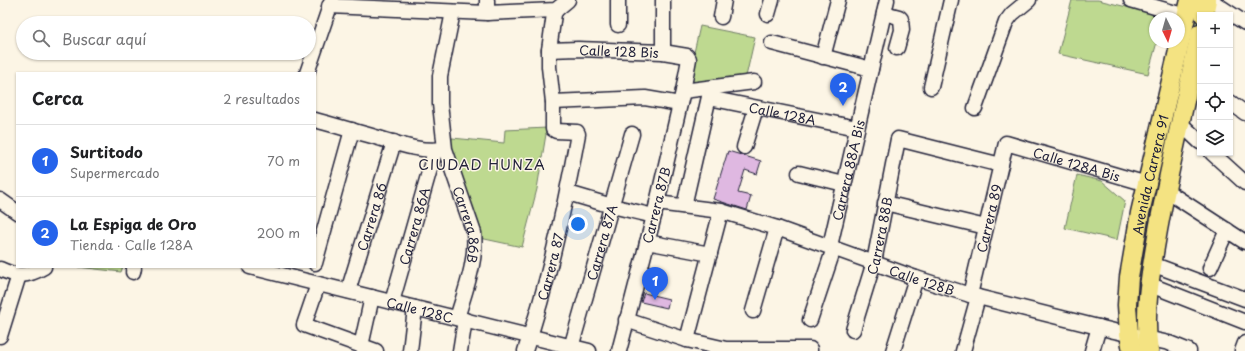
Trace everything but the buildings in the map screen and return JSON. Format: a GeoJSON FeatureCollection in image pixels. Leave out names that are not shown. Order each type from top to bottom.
{"type":"FeatureCollection","features":[{"type":"Feature","properties":{"kind":"main road"},"geometry":{"type":"LineString","coordinates":[[1205,12],[1209,0]]}},
{"type":"Feature","properties":{"kind":"main road","name":"Avenida Carrera 91"},"geometry":{"type":"LineString","coordinates":[[1130,343],[1126,305],[1128,283],[1140,212],[1188,8]]}},
{"type":"Feature","properties":{"kind":"main road","name":"Avenida Carrera 91"},"geometry":{"type":"LineString","coordinates":[[1148,345],[1146,320],[1148,284],[1165,190],[1180,123],[1196,75],[1199,48]]}},
{"type":"Feature","properties":{"kind":"street"},"geometry":{"type":"LineString","coordinates":[[553,102],[549,67],[549,50],[554,14],[556,10],[568,0]]}},
{"type":"Feature","properties":{"kind":"street"},"geometry":{"type":"LineString","coordinates":[[663,0],[663,52]]}},
{"type":"Feature","properties":{"kind":"street"},"geometry":{"type":"LineString","coordinates":[[721,17],[724,0]]}},
{"type":"Feature","properties":{"kind":"street"},"geometry":{"type":"LineString","coordinates":[[768,14],[772,0]]}},
{"type":"Feature","properties":{"kind":"street"},"geometry":{"type":"LineString","coordinates":[[823,56],[838,0]]}},
{"type":"Feature","properties":{"kind":"street"},"geometry":{"type":"LineString","coordinates":[[931,87],[951,0]]}},
{"type":"Feature","properties":{"kind":"street"},"geometry":{"type":"LineString","coordinates":[[975,108],[1006,22],[1012,14],[1029,0]]}},
{"type":"Feature","properties":{"kind":"street"},"geometry":{"type":"LineString","coordinates":[[1131,0],[1188,8]]}},
{"type":"Feature","properties":{"kind":"street"},"geometry":{"type":"LineString","coordinates":[[1209,0],[1245,23]]}},
{"type":"Feature","properties":{"kind":"street"},"geometry":{"type":"LineString","coordinates":[[316,46],[330,3],[453,12],[487,7],[556,10]]}},
{"type":"Feature","properties":{"kind":"street","name":"Calle 128 Bis"},"geometry":{"type":"LineString","coordinates":[[618,5],[618,25]]}},
{"type":"Feature","properties":{"kind":"street"},"geometry":{"type":"LineString","coordinates":[[886,6],[902,19],[902,30],[897,48]]}},
{"type":"Feature","properties":{"kind":"street","name":"Carrera 88A Bis"},"geometry":{"type":"LineString","coordinates":[[810,320],[832,247],[844,184],[886,6]]}},
{"type":"Feature","properties":{"kind":"street","name":"Carrera 86B"},"geometry":{"type":"LineString","coordinates":[[453,12],[441,68],[439,90],[440,150],[474,233],[475,240],[461,319],[460,351]]}},
{"type":"Feature","properties":{"kind":"street"},"geometry":{"type":"LineString","coordinates":[[772,43],[871,69]]}},
{"type":"Feature","properties":{"kind":"street","name":"Calle 128 Bis"},"geometry":{"type":"LineString","coordinates":[[549,50],[578,49],[663,52],[687,56],[688,58]]}},
{"type":"Feature","properties":{"kind":"street","name":"Carrera 87B"},"geometry":{"type":"LineString","coordinates":[[619,351],[656,209],[682,97],[688,58]]}},
{"type":"Feature","properties":{"kind":"street"},"geometry":{"type":"LineString","coordinates":[[307,72],[311,60]]}},
{"type":"Feature","properties":{"kind":"street","name":"Calle 128A"},"geometry":{"type":"LineString","coordinates":[[553,102],[682,97],[710,93],[754,82]]}},
{"type":"Feature","properties":{"kind":"street"},"geometry":{"type":"LineString","coordinates":[[684,206],[710,93]]}},
{"type":"Feature","properties":{"kind":"street","name":"Calle 128A"},"geometry":{"type":"LineString","coordinates":[[710,93],[756,108],[857,128]]}},
{"type":"Feature","properties":{"kind":"street","name":"Carrera 87"},"geometry":{"type":"LineString","coordinates":[[524,351],[530,336],[568,193],[578,134],[578,132],[556,132],[553,130],[553,102]]}},
{"type":"Feature","properties":{"kind":"street"},"geometry":{"type":"LineString","coordinates":[[1233,104],[1245,113]]}},
{"type":"Feature","properties":{"kind":"street"},"geometry":{"type":"LineString","coordinates":[[744,147],[756,108]]}},
{"type":"Feature","properties":{"kind":"street"},"geometry":{"type":"LineString","coordinates":[[316,120],[394,142],[440,150]]}},
{"type":"Feature","properties":{"kind":"street"},"geometry":{"type":"LineString","coordinates":[[1180,123],[1197,139]]}},
{"type":"Feature","properties":{"kind":"street"},"geometry":{"type":"LineString","coordinates":[[316,259],[352,130]]}},
{"type":"Feature","properties":{"kind":"street","name":"Carrera 87A"},"geometry":{"type":"LineString","coordinates":[[571,349],[632,134]]}},
{"type":"Feature","properties":{"kind":"street","name":"Carrera 88B"},"geometry":{"type":"LineString","coordinates":[[853,330],[874,262],[898,139],[1001,165]]}},
{"type":"Feature","properties":{"kind":"street","name":"Carrera 86"},"geometry":{"type":"LineString","coordinates":[[348,291],[394,142]]}},
{"type":"Feature","properties":{"kind":"street","name":"Calle 128A Bis"},"geometry":{"type":"LineString","coordinates":[[1006,143],[1147,184]]}},
{"type":"Feature","properties":{"kind":"street","name":"Carrera 89"},"geometry":{"type":"LineString","coordinates":[[963,351],[986,227],[1006,143]]}},
{"type":"Feature","properties":{"kind":"street","name":"Carrera 86A"},"geometry":{"type":"LineString","coordinates":[[392,302],[440,150]]}},
{"type":"Feature","properties":{"kind":"street"},"geometry":{"type":"LineString","coordinates":[[1215,156],[1245,183]]}},
{"type":"Feature","properties":{"kind":"street"},"geometry":{"type":"LineString","coordinates":[[799,173],[844,184]]}},
{"type":"Feature","properties":{"kind":"street"},"geometry":{"type":"LineString","coordinates":[[1165,190],[1245,242]]}},
{"type":"Feature","properties":{"kind":"street","name":"Calle 128B"},"geometry":{"type":"LineString","coordinates":[[568,193],[612,206],[656,209],[684,206],[721,211],[777,228],[916,278],[974,296],[1099,327],[1130,343],[1148,345],[1176,345],[1189,351]]}},
{"type":"Feature","properties":{"kind":"street"},"geometry":{"type":"LineString","coordinates":[[0,200],[16,211]]}},
{"type":"Feature","properties":{"kind":"street"},"geometry":{"type":"LineString","coordinates":[[885,203],[986,227]]}},
{"type":"Feature","properties":{"kind":"street"},"geometry":{"type":"LineString","coordinates":[[687,340],[721,211]]}},
{"type":"Feature","properties":{"kind":"street"},"geometry":{"type":"LineString","coordinates":[[753,311],[777,228]]}},
{"type":"Feature","properties":{"kind":"street"},"geometry":{"type":"LineString","coordinates":[[1210,268],[1227,230]]}},
{"type":"Feature","properties":{"kind":"street"},"geometry":{"type":"LineString","coordinates":[[647,242],[710,254]]}},
{"type":"Feature","properties":{"kind":"street"},"geometry":{"type":"LineString","coordinates":[[1152,264],[1245,300]]}},
{"type":"Feature","properties":{"kind":"street"},"geometry":{"type":"LineString","coordinates":[[0,269],[19,276],[42,268]]}},
{"type":"Feature","properties":{"kind":"street"},"geometry":{"type":"LineString","coordinates":[[314,268],[314,283],[304,325],[376,351]]}},
{"type":"Feature","properties":{"kind":"street","name":"Calle 128C"},"geometry":{"type":"LineString","coordinates":[[267,269],[314,283],[530,336],[571,349],[589,351]]}},
{"type":"Feature","properties":{"kind":"street"},"geometry":{"type":"LineString","coordinates":[[0,336],[19,276]]}},
{"type":"Feature","properties":{"kind":"street"},"geometry":{"type":"LineString","coordinates":[[893,351],[916,278]]}},
{"type":"Feature","properties":{"kind":"street"},"geometry":{"type":"LineString","coordinates":[[1148,284],[1245,322]]}},
{"type":"Feature","properties":{"kind":"street"},"geometry":{"type":"LineString","coordinates":[[361,346],[372,297]]}},
{"type":"Feature","properties":{"kind":"street"},"geometry":{"type":"LineString","coordinates":[[410,351],[415,308]]}},
{"type":"Feature","properties":{"kind":"street"},"geometry":{"type":"LineString","coordinates":[[626,320],[687,340],[726,349],[810,350]]}},
{"type":"Feature","properties":{"kind":"street"},"geometry":{"type":"LineString","coordinates":[[1092,351],[1099,327]]}},
{"type":"Feature","properties":{"kind":"street"},"geometry":{"type":"LineString","coordinates":[[1242,351],[1245,343]]}},
{"type":"Feature","properties":{"kind":"green space"},"geometry":{"type":"Polygon","coordinates":[[[1072,0],[1098,0],[1149,12],[1149,48],[1155,48],[1148,74],[1058,54],[1072,0]]]}},
{"type":"Feature","properties":{"kind":"green space"},"geometry":{"type":"Polygon","coordinates":[[[1197,0],[1203,0],[1200,12],[1197,12],[1197,25],[1158,190],[1139,311],[1134,312],[1136,281],[1153,188],[1197,0]]]}},
{"type":"Feature","properties":{"kind":"green space"},"geometry":{"type":"Polygon","coordinates":[[[700,26],[755,37],[745,81],[686,88],[700,26]]]}},
{"type":"Feature","properties":{"kind":"green space"},"geometry":{"type":"Polygon","coordinates":[[[547,128],[537,189],[522,247],[480,238],[450,148],[452,138],[504,143],[505,130],[547,128]]]}},
{"type":"Feature","properties":{"kind":"green space"},"geometry":{"type":"Polygon","coordinates":[[[1077,175],[1102,181],[1125,201],[1117,240],[1065,228],[1077,175]]]}},
{"type":"Feature","properties":{"kind":"green space"},"geometry":{"type":"Polygon","coordinates":[[[87,268],[123,268],[121,272],[87,268]]]}},
{"type":"Feature","properties":{"kind":"place","name":"La Espiga de Oro"},"geometry":{"type":"Point","coordinates":[843,106]}},
{"type":"Feature","properties":{"kind":"place","name":"Surtitodo"},"geometry":{"type":"Point","coordinates":[655,300]}},
{"type":"Feature","properties":{"kind":"district","name":"CIUDAD HUNZA"},"geometry":{"type":"Point","coordinates":[482,164]}}]}
